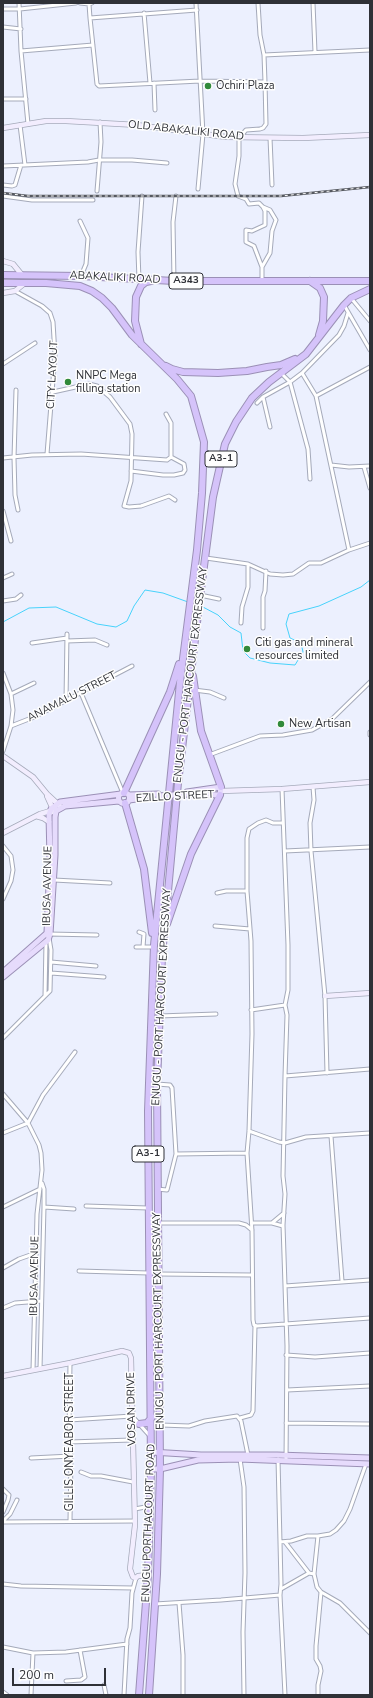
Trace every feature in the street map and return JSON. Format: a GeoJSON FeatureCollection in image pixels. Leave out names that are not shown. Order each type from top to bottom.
{"type":"FeatureCollection","features":[{"type":"Feature","properties":{"kind":"highway","name":"ABAKALIKI ROAD"},"geometry":{"type":"LineString","coordinates":[[3,275],[19,273],[174,281],[370,281]]}},
{"type":"Feature","properties":{"kind":"highway","name":"A343"},"geometry":{"type":"LineString","coordinates":[[142,344],[135,321],[136,296],[139,289],[144,284],[158,280]]}},
{"type":"Feature","properties":{"kind":"highway"},"geometry":{"type":"LineString","coordinates":[[310,281],[321,290],[324,302],[322,327],[316,340]]}},
{"type":"Feature","properties":{"kind":"highway","name":"ABAKALIKI ROAD"},"geometry":{"type":"LineString","coordinates":[[3,283],[63,284],[80,286],[92,291],[112,308],[132,335],[142,344]]}},
{"type":"Feature","properties":{"kind":"highway"},"geometry":{"type":"LineString","coordinates":[[316,340],[351,298],[370,289]]}},
{"type":"Feature","properties":{"kind":"highway","name":"ENUGU - PORT HARCOURT EXPRESSWAY"},"geometry":{"type":"LineString","coordinates":[[148,1695],[155,1604],[161,1425],[157,1084],[159,1016],[163,935],[176,804],[200,596],[214,498],[225,444],[236,422],[252,398],[306,354],[316,340]]}},
{"type":"Feature","properties":{"kind":"highway","name":"ENUGU PORTHACOURT ROAD"},"geometry":{"type":"LineString","coordinates":[[139,1695],[148,1575],[151,1469],[152,1417],[148,1069],[154,946],[159,879],[184,649],[197,550],[202,493],[204,442],[191,396],[142,344]]}},
{"type":"Feature","properties":{"kind":"highway","name":"A343"},"geometry":{"type":"LineString","coordinates":[[158,361],[178,371],[205,373],[247,371],[274,366],[286,363],[306,354]]}},
{"type":"Feature","properties":{"kind":"highway"},"geometry":{"type":"LineString","coordinates":[[154,946],[144,869],[124,797],[170,692],[184,649]]}},
{"type":"Feature","properties":{"kind":"highway"},"geometry":{"type":"LineString","coordinates":[[163,935],[191,854],[221,791],[201,731],[192,668]]}},
{"type":"Feature","properties":{"kind":"highway"},"geometry":{"type":"LineString","coordinates":[[139,1424],[147,1423],[152,1417]]}},
{"type":"Feature","properties":{"kind":"highway"},"geometry":{"type":"LineString","coordinates":[[145,1622],[154,1622]]}},
{"type":"Feature","properties":{"kind":"main road","name":"OLD ABAKALIKI ROAD"},"geometry":{"type":"LineString","coordinates":[[3,128],[46,121],[100,122],[239,138],[370,135]]}},
{"type":"Feature","properties":{"kind":"main road"},"geometry":{"type":"LineString","coordinates":[[3,261],[12,263],[19,273]]}},
{"type":"Feature","properties":{"kind":"main road"},"geometry":{"type":"LineString","coordinates":[[3,293],[9,287],[10,283]]}},
{"type":"Feature","properties":{"kind":"main road"},"geometry":{"type":"LineString","coordinates":[[3,293],[15,291],[24,283]]}},
{"type":"Feature","properties":{"kind":"main road"},"geometry":{"type":"LineString","coordinates":[[3,756],[33,777],[57,808]]}},
{"type":"Feature","properties":{"kind":"main road"},"geometry":{"type":"LineString","coordinates":[[221,791],[282,789],[370,782]]}},
{"type":"Feature","properties":{"kind":"main road","name":"EZILLO STREET"},"geometry":{"type":"LineString","coordinates":[[187,793],[221,791]]}},
{"type":"Feature","properties":{"kind":"main road","name":"EZILLO STREET"},"geometry":{"type":"LineString","coordinates":[[57,808],[124,797],[221,791]]}},
{"type":"Feature","properties":{"kind":"main road"},"geometry":{"type":"LineString","coordinates":[[47,794],[51,809]]}},
{"type":"Feature","properties":{"kind":"main road"},"geometry":{"type":"LineString","coordinates":[[3,833],[51,809],[57,808]]}},
{"type":"Feature","properties":{"kind":"main road"},"geometry":{"type":"LineString","coordinates":[[51,809],[57,808]]}},
{"type":"Feature","properties":{"kind":"main road","name":"IBUSA AVENUE"},"geometry":{"type":"LineString","coordinates":[[47,937],[53,880],[57,808]]}},
{"type":"Feature","properties":{"kind":"main road","name":"IBUSA AVENUE"},"geometry":{"type":"LineString","coordinates":[[47,937],[50,860],[49,822],[51,809]]}},
{"type":"Feature","properties":{"kind":"main road"},"geometry":{"type":"LineString","coordinates":[[36,816],[44,818],[49,822]]}},
{"type":"Feature","properties":{"kind":"main road"},"geometry":{"type":"LineString","coordinates":[[3,972],[47,937]]}},
{"type":"Feature","properties":{"kind":"main road"},"geometry":{"type":"LineString","coordinates":[[3,977],[47,937]]}},
{"type":"Feature","properties":{"kind":"main road"},"geometry":{"type":"LineString","coordinates":[[325,996],[370,993]]}},
{"type":"Feature","properties":{"kind":"main road","name":"VOSAN DRIVE"},"geometry":{"type":"LineString","coordinates":[[3,1376],[122,1351],[129,1353],[131,1358],[133,1482],[135,1509],[130,1565],[133,1577],[136,1578]]}},
{"type":"Feature","properties":{"kind":"main road"},"geometry":{"type":"LineString","coordinates":[[151,1452],[277,1457]]}},
{"type":"Feature","properties":{"kind":"main road"},"geometry":{"type":"LineString","coordinates":[[151,1469],[160,1469],[198,1460],[277,1457],[370,1458]]}},
{"type":"Feature","properties":{"kind":"main road"},"geometry":{"type":"LineString","coordinates":[[286,1457],[368,1464]]}},
{"type":"Feature","properties":{"kind":"main road"},"geometry":{"type":"LineString","coordinates":[[136,1578],[138,1576],[148,1575]]}},
{"type":"Feature","properties":{"kind":"street"},"geometry":{"type":"LineString","coordinates":[[20,3],[21,51],[28,124]]}},
{"type":"Feature","properties":{"kind":"street"},"geometry":{"type":"LineString","coordinates":[[55,3],[66,5]]}},
{"type":"Feature","properties":{"kind":"street"},"geometry":{"type":"LineString","coordinates":[[3,9],[20,9],[76,3]]}},
{"type":"Feature","properties":{"kind":"street"},"geometry":{"type":"LineString","coordinates":[[80,3],[90,4],[90,18],[98,85],[200,81],[265,82]]}},
{"type":"Feature","properties":{"kind":"street"},"geometry":{"type":"LineString","coordinates":[[196,3],[203,134],[198,189]]}},
{"type":"Feature","properties":{"kind":"street"},"geometry":{"type":"LineString","coordinates":[[258,3],[260,35],[264,55],[266,124],[260,129],[246,130],[239,138],[239,156],[235,184],[238,196],[246,199],[249,204],[258,203],[270,210],[276,220],[272,231],[270,253],[262,267]]}},
{"type":"Feature","properties":{"kind":"street"},"geometry":{"type":"LineString","coordinates":[[314,3],[315,52]]}},
{"type":"Feature","properties":{"kind":"street"},"geometry":{"type":"LineString","coordinates":[[90,18],[197,10]]}},
{"type":"Feature","properties":{"kind":"street"},"geometry":{"type":"LineString","coordinates":[[144,13],[155,110]]}},
{"type":"Feature","properties":{"kind":"street"},"geometry":{"type":"LineString","coordinates":[[3,27],[21,28]]}},
{"type":"Feature","properties":{"kind":"street"},"geometry":{"type":"LineString","coordinates":[[21,51],[93,45]]}},
{"type":"Feature","properties":{"kind":"street"},"geometry":{"type":"LineString","coordinates":[[264,55],[370,50]]}},
{"type":"Feature","properties":{"kind":"street"},"geometry":{"type":"LineString","coordinates":[[3,99],[26,99]]}},
{"type":"Feature","properties":{"kind":"street"},"geometry":{"type":"LineString","coordinates":[[96,191],[101,137],[100,122]]}},
{"type":"Feature","properties":{"kind":"street"},"geometry":{"type":"LineString","coordinates":[[20,125],[25,165]]}},
{"type":"Feature","properties":{"kind":"street"},"geometry":{"type":"LineString","coordinates":[[270,138],[272,185]]}},
{"type":"Feature","properties":{"kind":"street"},"geometry":{"type":"LineString","coordinates":[[3,166],[88,162],[99,160],[132,160],[168,163]]}},
{"type":"Feature","properties":{"kind":"street"},"geometry":{"type":"LineString","coordinates":[[3,185],[15,185],[21,166]]}},
{"type":"Feature","properties":{"kind":"street"},"geometry":{"type":"LineString","coordinates":[[3,196],[32,200],[93,200]]}},
{"type":"Feature","properties":{"kind":"street"},"geometry":{"type":"LineString","coordinates":[[139,280],[138,252],[142,196]]}},
{"type":"Feature","properties":{"kind":"street"},"geometry":{"type":"LineString","coordinates":[[174,281],[173,222],[176,196]]}},
{"type":"Feature","properties":{"kind":"street"},"geometry":{"type":"LineString","coordinates":[[262,280],[262,267],[254,246],[246,242],[246,230],[252,231],[265,225],[265,211],[263,207]]}},
{"type":"Feature","properties":{"kind":"street"},"geometry":{"type":"LineString","coordinates":[[80,221],[88,238],[86,264],[81,276]]}},
{"type":"Feature","properties":{"kind":"street","name":"CITY LAYOUT"},"geometry":{"type":"LineString","coordinates":[[15,291],[42,306],[51,316],[55,351],[47,454]]}},
{"type":"Feature","properties":{"kind":"street"},"geometry":{"type":"LineString","coordinates":[[351,298],[370,321]]}},
{"type":"Feature","properties":{"kind":"street"},"geometry":{"type":"LineString","coordinates":[[344,305],[370,350]]}},
{"type":"Feature","properties":{"kind":"street"},"geometry":{"type":"LineString","coordinates":[[258,403],[263,397],[290,382],[302,373],[339,335],[344,326],[348,313]]}},
{"type":"Feature","properties":{"kind":"street"},"geometry":{"type":"LineString","coordinates":[[3,364],[35,344]]}},
{"type":"Feature","properties":{"kind":"street"},"geometry":{"type":"LineString","coordinates":[[316,396],[370,367]]}},
{"type":"Feature","properties":{"kind":"street"},"geometry":{"type":"LineString","coordinates":[[281,373],[290,382],[300,414],[308,449],[310,479]]}},
{"type":"Feature","properties":{"kind":"street"},"geometry":{"type":"LineString","coordinates":[[302,373],[316,396],[349,550]]}},
{"type":"Feature","properties":{"kind":"street"},"geometry":{"type":"LineString","coordinates":[[53,392],[89,384],[101,388],[110,397],[130,424],[132,434],[131,481],[124,506],[141,506],[169,496],[175,500]]}},
{"type":"Feature","properties":{"kind":"street"},"geometry":{"type":"LineString","coordinates":[[16,390],[14,458],[15,495],[18,510]]}},
{"type":"Feature","properties":{"kind":"street"},"geometry":{"type":"LineString","coordinates":[[263,397],[270,427]]}},
{"type":"Feature","properties":{"kind":"street"},"geometry":{"type":"LineString","coordinates":[[166,414],[171,423],[171,457]]}},
{"type":"Feature","properties":{"kind":"street"},"geometry":{"type":"LineString","coordinates":[[3,458],[47,454],[86,454],[165,460],[171,457]]}},
{"type":"Feature","properties":{"kind":"street"},"geometry":{"type":"LineString","coordinates":[[131,471],[167,476],[183,473],[185,470],[184,464],[171,457]]}},
{"type":"Feature","properties":{"kind":"street"},"geometry":{"type":"LineString","coordinates":[[331,465],[370,466]]}},
{"type":"Feature","properties":{"kind":"street"},"geometry":{"type":"LineString","coordinates":[[364,467],[370,488]]}},
{"type":"Feature","properties":{"kind":"street"},"geometry":{"type":"LineString","coordinates":[[3,511],[11,541]]}},
{"type":"Feature","properties":{"kind":"street"},"geometry":{"type":"LineString","coordinates":[[206,558],[248,564],[276,575],[293,574],[309,563],[321,563],[349,550],[370,543]]}},
{"type":"Feature","properties":{"kind":"street"},"geometry":{"type":"LineString","coordinates":[[241,623],[242,607],[248,587],[248,564]]}},
{"type":"Feature","properties":{"kind":"street"},"geometry":{"type":"LineString","coordinates":[[262,628],[266,571]]}},
{"type":"Feature","properties":{"kind":"street"},"geometry":{"type":"LineString","coordinates":[[3,578],[12,574]]}},
{"type":"Feature","properties":{"kind":"street"},"geometry":{"type":"LineString","coordinates":[[3,600],[16,599],[21,595]]}},
{"type":"Feature","properties":{"kind":"street"},"geometry":{"type":"LineString","coordinates":[[200,596],[219,600]]}},
{"type":"Feature","properties":{"kind":"street"},"geometry":{"type":"LineString","coordinates":[[66,701],[67,638]]}},
{"type":"Feature","properties":{"kind":"street"},"geometry":{"type":"LineString","coordinates":[[32,643],[67,638],[95,640],[107,645]]}},
{"type":"Feature","properties":{"kind":"street","name":"ANAMALU STREET"},"geometry":{"type":"LineString","coordinates":[[11,726],[34,717],[132,666]]}},
{"type":"Feature","properties":{"kind":"street"},"geometry":{"type":"LineString","coordinates":[[3,673],[11,694],[13,710],[11,726],[3,751]]}},
{"type":"Feature","properties":{"kind":"street"},"geometry":{"type":"LineString","coordinates":[[209,755],[260,736],[283,735],[312,730],[332,719],[370,682]]}},
{"type":"Feature","properties":{"kind":"street"},"geometry":{"type":"LineString","coordinates":[[11,694],[34,683]]}},
{"type":"Feature","properties":{"kind":"street"},"geometry":{"type":"LineString","coordinates":[[194,690],[210,692],[224,698]]}},
{"type":"Feature","properties":{"kind":"street"},"geometry":{"type":"LineString","coordinates":[[81,693],[124,797]]}},
{"type":"Feature","properties":{"kind":"street"},"geometry":{"type":"LineString","coordinates":[[313,787],[314,800],[310,823],[311,851],[325,996],[327,1073]]}},
{"type":"Feature","properties":{"kind":"street"},"geometry":{"type":"LineString","coordinates":[[282,789],[288,990],[285,1005],[288,1015],[283,1143],[283,1176],[285,1194],[283,1226],[287,1390],[286,1457]]}},
{"type":"Feature","properties":{"kind":"street"},"geometry":{"type":"LineString","coordinates":[[161,1425],[189,1426],[235,1416],[240,1418],[251,1415],[253,1411],[255,1326],[253,1320],[252,1223],[247,1153],[250,1131],[251,1010],[250,928],[247,891],[247,838],[249,829],[255,824],[264,820],[273,823],[283,823]]}},
{"type":"Feature","properties":{"kind":"street"},"geometry":{"type":"LineString","coordinates":[[3,846],[11,856],[13,870],[12,881],[3,899]]}},
{"type":"Feature","properties":{"kind":"street"},"geometry":{"type":"LineString","coordinates":[[285,851],[311,851],[370,847]]}},
{"type":"Feature","properties":{"kind":"street"},"geometry":{"type":"LineString","coordinates":[[53,880],[110,883]]}},
{"type":"Feature","properties":{"kind":"street"},"geometry":{"type":"LineString","coordinates":[[217,893],[226,891],[247,891]]}},
{"type":"Feature","properties":{"kind":"street"},"geometry":{"type":"LineString","coordinates":[[215,926],[250,928]]}},
{"type":"Feature","properties":{"kind":"street"},"geometry":{"type":"LineString","coordinates":[[139,932],[144,934],[143,947]]}},
{"type":"Feature","properties":{"kind":"street"},"geometry":{"type":"LineString","coordinates":[[47,937],[98,935]]}},
{"type":"Feature","properties":{"kind":"street","name":"IBUSA AVENUE"},"geometry":{"type":"LineString","coordinates":[[3,1038],[50,991],[51,944],[47,937]]}},
{"type":"Feature","properties":{"kind":"street","name":"IBUSA AVENUE"},"geometry":{"type":"LineString","coordinates":[[45,996],[47,937]]}},
{"type":"Feature","properties":{"kind":"street"},"geometry":{"type":"LineString","coordinates":[[136,947],[154,946]]}},
{"type":"Feature","properties":{"kind":"street"},"geometry":{"type":"LineString","coordinates":[[51,962],[96,966]]}},
{"type":"Feature","properties":{"kind":"street"},"geometry":{"type":"LineString","coordinates":[[51,973],[104,977]]}},
{"type":"Feature","properties":{"kind":"street"},"geometry":{"type":"LineString","coordinates":[[251,1010],[285,1005]]}},
{"type":"Feature","properties":{"kind":"street"},"geometry":{"type":"LineString","coordinates":[[159,1016],[216,1014]]}},
{"type":"Feature","properties":{"kind":"street"},"geometry":{"type":"LineString","coordinates":[[3,1133],[28,1123],[43,1095],[75,1052]]}},
{"type":"Feature","properties":{"kind":"street"},"geometry":{"type":"LineString","coordinates":[[285,1076],[370,1069]]}},
{"type":"Feature","properties":{"kind":"street"},"geometry":{"type":"LineString","coordinates":[[157,1084],[170,1085],[172,1088],[176,1154],[167,1190],[158,1189]]}},
{"type":"Feature","properties":{"kind":"street","name":"IBUSA AVENUE"},"geometry":{"type":"LineString","coordinates":[[3,1094],[28,1123],[39,1145],[42,1170],[39,1189],[36,1253],[33,1370]]}},
{"type":"Feature","properties":{"kind":"street"},"geometry":{"type":"LineString","coordinates":[[250,1131],[283,1143],[306,1137],[370,1133]]}},
{"type":"Feature","properties":{"kind":"street"},"geometry":{"type":"LineString","coordinates":[[331,1136],[342,1281]]}},
{"type":"Feature","properties":{"kind":"street"},"geometry":{"type":"LineString","coordinates":[[176,1154],[247,1153]]}},
{"type":"Feature","properties":{"kind":"street","name":"IBUSA AVENUE"},"geometry":{"type":"LineString","coordinates":[[40,1369],[44,1207],[44,1189],[41,1183]]}},
{"type":"Feature","properties":{"kind":"street"},"geometry":{"type":"LineString","coordinates":[[3,1207],[39,1189],[44,1189]]}},
{"type":"Feature","properties":{"kind":"street"},"geometry":{"type":"LineString","coordinates":[[86,1206],[149,1208]]}},
{"type":"Feature","properties":{"kind":"street"},"geometry":{"type":"LineString","coordinates":[[44,1207],[74,1209]]}},
{"type":"Feature","properties":{"kind":"street"},"geometry":{"type":"LineString","coordinates":[[272,1222],[284,1213]]}},
{"type":"Feature","properties":{"kind":"street"},"geometry":{"type":"LineString","coordinates":[[252,1223],[272,1222],[283,1226]]}},
{"type":"Feature","properties":{"kind":"street"},"geometry":{"type":"LineString","coordinates":[[158,1223],[239,1223],[246,1225],[252,1231]]}},
{"type":"Feature","properties":{"kind":"street"},"geometry":{"type":"LineString","coordinates":[[3,1268],[19,1259],[36,1253]]}},
{"type":"Feature","properties":{"kind":"street"},"geometry":{"type":"LineString","coordinates":[[79,1271],[150,1273]]}},
{"type":"Feature","properties":{"kind":"street"},"geometry":{"type":"LineString","coordinates":[[159,1274],[252,1275]]}},
{"type":"Feature","properties":{"kind":"street"},"geometry":{"type":"LineString","coordinates":[[285,1286],[370,1280]]}},
{"type":"Feature","properties":{"kind":"street"},"geometry":{"type":"LineString","coordinates":[[3,1308],[15,1304],[41,1301]]}},
{"type":"Feature","properties":{"kind":"street"},"geometry":{"type":"LineString","coordinates":[[255,1326],[370,1318]]}},
{"type":"Feature","properties":{"kind":"street"},"geometry":{"type":"LineString","coordinates":[[286,1355],[315,1357],[370,1353]]}},
{"type":"Feature","properties":{"kind":"street","name":"GILLIS ONYEABOR STREET"},"geometry":{"type":"LineString","coordinates":[[70,1363],[70,1521]]}},
{"type":"Feature","properties":{"kind":"street"},"geometry":{"type":"LineString","coordinates":[[287,1390],[370,1386]]}},
{"type":"Feature","properties":{"kind":"street"},"geometry":{"type":"LineString","coordinates":[[69,1420],[132,1416],[151,1437]]}},
{"type":"Feature","properties":{"kind":"street"},"geometry":{"type":"LineString","coordinates":[[240,1418],[248,1455]]}},
{"type":"Feature","properties":{"kind":"street"},"geometry":{"type":"LineString","coordinates":[[286,1423],[370,1424]]}},
{"type":"Feature","properties":{"kind":"street"},"geometry":{"type":"LineString","coordinates":[[69,1442],[132,1440]]}},
{"type":"Feature","properties":{"kind":"street"},"geometry":{"type":"LineString","coordinates":[[31,1458],[71,1456]]}},
{"type":"Feature","properties":{"kind":"street"},"geometry":{"type":"LineString","coordinates":[[277,1457],[280,1595],[285,1695]]}},
{"type":"Feature","properties":{"kind":"street"},"geometry":{"type":"LineString","coordinates":[[239,1459],[244,1487],[244,1695]]}},
{"type":"Feature","properties":{"kind":"street"},"geometry":{"type":"LineString","coordinates":[[280,1542],[307,1536],[330,1534],[336,1530],[344,1522],[368,1464]]}},
{"type":"Feature","properties":{"kind":"street"},"geometry":{"type":"LineString","coordinates":[[81,1472],[91,1476],[101,1476],[133,1482]]}},
{"type":"Feature","properties":{"kind":"street"},"geometry":{"type":"LineString","coordinates":[[3,1490],[9,1495],[3,1512]]}},
{"type":"Feature","properties":{"kind":"street"},"geometry":{"type":"LineString","coordinates":[[3,1521],[10,1514],[17,1500]]}},
{"type":"Feature","properties":{"kind":"street"},"geometry":{"type":"LineString","coordinates":[[135,1509],[150,1506]]}},
{"type":"Feature","properties":{"kind":"street"},"geometry":{"type":"LineString","coordinates":[[3,1521],[135,1521]]}},
{"type":"Feature","properties":{"kind":"street"},"geometry":{"type":"LineString","coordinates":[[318,1536],[314,1574],[317,1588],[340,1603],[370,1633]]}},
{"type":"Feature","properties":{"kind":"street"},"geometry":{"type":"LineString","coordinates":[[284,1542],[309,1573],[314,1574]]}},
{"type":"Feature","properties":{"kind":"street"},"geometry":{"type":"LineString","coordinates":[[281,1589],[309,1573]]}},
{"type":"Feature","properties":{"kind":"street"},"geometry":{"type":"LineString","coordinates":[[124,1695],[127,1644],[133,1588],[136,1578]]}},
{"type":"Feature","properties":{"kind":"street"},"geometry":{"type":"LineString","coordinates":[[3,1584],[21,1586],[133,1588]]}},
{"type":"Feature","properties":{"kind":"street"},"geometry":{"type":"LineString","coordinates":[[318,1695],[318,1685],[321,1671],[316,1659],[316,1646],[321,1592]]}},
{"type":"Feature","properties":{"kind":"street"},"geometry":{"type":"LineString","coordinates":[[155,1604],[280,1595]]}},
{"type":"Feature","properties":{"kind":"street"},"geometry":{"type":"LineString","coordinates":[[179,1603],[183,1655],[183,1695]]}},
{"type":"Feature","properties":{"kind":"street"},"geometry":{"type":"LineString","coordinates":[[3,1648],[33,1653],[80,1650],[127,1644]]}},
{"type":"Feature","properties":{"kind":"street"},"geometry":{"type":"LineString","coordinates":[[66,1681],[81,1680],[84,1677],[80,1650]]}},
{"type":"Feature","properties":{"kind":"street"},"geometry":{"type":"LineString","coordinates":[[31,1695],[33,1653]]}},
{"type":"Feature","properties":{"kind":"street"},"geometry":{"type":"LineString","coordinates":[[104,1685],[106,1695]]}},
{"type":"Feature","properties":{"kind":"street"},"geometry":{"type":"LineString","coordinates":[[3,1692],[7,1695]]}},
{"type":"Feature","properties":{"kind":"waterway"},"geometry":{"type":"LineString","coordinates":[[201,606],[218,615],[230,627],[241,633],[243,651],[250,658],[270,663],[295,665],[303,652],[301,643],[290,638],[286,624],[289,614],[319,606],[361,587],[370,580]]}},
{"type":"Feature","properties":{"kind":"waterway"},"geometry":{"type":"LineString","coordinates":[[3,622],[29,608],[56,607],[97,624],[116,627],[127,621],[134,606],[145,590],[163,593],[188,602]]}},
{"type":"Feature","properties":{"kind":"railway"},"geometry":{"type":"LineString","coordinates":[[3,193],[28,196],[281,196],[370,187]]}},
{"type":"Feature","properties":{"kind":"place","name":"Ochiri Plaza"},"geometry":{"type":"Point","coordinates":[208,86]}},
{"type":"Feature","properties":{"kind":"place","name":"NNPC Mega filling station"},"geometry":{"type":"Point","coordinates":[68,382]}},
{"type":"Feature","properties":{"kind":"place","name":"Citi gas and mineral resources limited"},"geometry":{"type":"Point","coordinates":[247,649]}},
{"type":"Feature","properties":{"kind":"place","name":"New Artisan"},"geometry":{"type":"Point","coordinates":[281,724]}}]}
